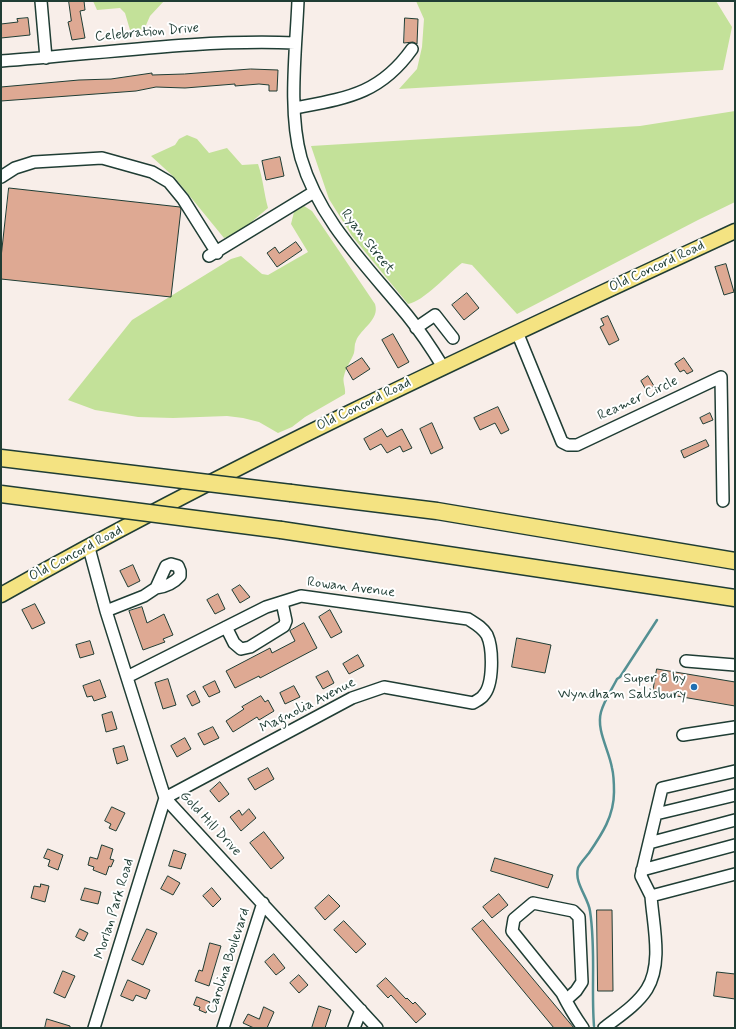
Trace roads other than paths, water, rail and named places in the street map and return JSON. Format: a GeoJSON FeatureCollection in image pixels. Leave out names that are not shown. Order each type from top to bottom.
{"type":"FeatureCollection","features":[{"type":"Feature","properties":{"kind":"highway"},"geometry":{"type":"LineString","coordinates":[[1,458],[437,511],[735,561]]}},
{"type":"Feature","properties":{"kind":"highway"},"geometry":{"type":"LineString","coordinates":[[1,494],[281,530],[735,598]]}},
{"type":"Feature","properties":{"kind":"main road","name":"Old Concord Road"},"geometry":{"type":"LineString","coordinates":[[1,595],[284,444],[517,332],[735,231]]}},
{"type":"Feature","properties":{"kind":"street"},"geometry":{"type":"LineString","coordinates":[[41,1],[46,58]]}},
{"type":"Feature","properties":{"kind":"street","name":"Ryan Street"},"geometry":{"type":"LineString","coordinates":[[298,1],[295,43],[295,108],[297,137],[302,158],[314,192],[338,233],[416,328],[443,367]]}},
{"type":"Feature","properties":{"kind":"street","name":"Celebration Drive"},"geometry":{"type":"LineString","coordinates":[[1,61],[207,43],[257,41],[295,43]]}},
{"type":"Feature","properties":{"kind":"street"},"geometry":{"type":"LineString","coordinates":[[295,108],[345,97],[374,86],[387,78],[412,49]]}},
{"type":"Feature","properties":{"kind":"street"},"geometry":{"type":"LineString","coordinates":[[1,177],[15,168],[34,162],[102,158],[152,172],[169,182],[183,199],[213,255],[314,192]]}},
{"type":"Feature","properties":{"kind":"street"},"geometry":{"type":"LineString","coordinates":[[416,328],[435,315],[453,338]]}},
{"type":"Feature","properties":{"kind":"street","name":"Reamer Circle"},"geometry":{"type":"LineString","coordinates":[[517,332],[562,442],[568,445],[577,445],[720,377],[723,501]]}},
{"type":"Feature","properties":{"kind":"street","name":"Gold Hill Drive"},"geometry":{"type":"LineString","coordinates":[[89,548],[106,611],[165,798],[377,1028]]}},
{"type":"Feature","properties":{"kind":"street"},"geometry":{"type":"LineString","coordinates":[[106,611],[144,596],[156,588]]}},
{"type":"Feature","properties":{"kind":"street","name":"Rowan Avenue"},"geometry":{"type":"LineString","coordinates":[[127,677],[266,607],[301,596],[468,619],[480,626],[487,636],[492,655],[488,689],[484,696],[476,701]]}},
{"type":"Feature","properties":{"kind":"street"},"geometry":{"type":"LineString","coordinates":[[226,627],[234,643],[241,649],[250,647],[284,626],[286,621],[282,602]]}},
{"type":"Feature","properties":{"kind":"street"},"geometry":{"type":"LineString","coordinates":[[686,661],[735,666]]}},
{"type":"Feature","properties":{"kind":"street","name":"Magnolia Avenue"},"geometry":{"type":"LineString","coordinates":[[165,798],[352,698],[384,687],[415,691],[452,700],[473,703],[476,701]]}},
{"type":"Feature","properties":{"kind":"street"},"geometry":{"type":"LineString","coordinates":[[683,735],[735,727]]}},
{"type":"Feature","properties":{"kind":"street"},"geometry":{"type":"LineString","coordinates":[[604,1028],[630,1008],[647,989],[656,963],[651,896],[641,876],[662,788],[735,771]]}},
{"type":"Feature","properties":{"kind":"street"},"geometry":{"type":"LineString","coordinates":[[656,814],[735,795]]}},
{"type":"Feature","properties":{"kind":"street","name":"Morlan Park Road"},"geometry":{"type":"LineString","coordinates":[[94,1028],[165,798]]}},
{"type":"Feature","properties":{"kind":"street"},"geometry":{"type":"LineString","coordinates":[[649,842],[735,820]]}},
{"type":"Feature","properties":{"kind":"street"},"geometry":{"type":"LineString","coordinates":[[642,870],[735,845]]}},
{"type":"Feature","properties":{"kind":"street"},"geometry":{"type":"LineString","coordinates":[[651,896],[735,874]]}},
{"type":"Feature","properties":{"kind":"street","name":"Carolina Boulevard"},"geometry":{"type":"LineString","coordinates":[[223,1028],[263,903]]}},
{"type":"Feature","properties":{"kind":"street"},"geometry":{"type":"LineString","coordinates":[[566,1000],[576,991],[582,982],[579,917],[573,912],[533,903],[514,919],[512,931],[562,993],[566,1000],[583,1028]]}},
{"type":"Feature","properties":{"kind":"street"},"geometry":{"type":"LineString","coordinates":[[354,1028],[361,1010]]}},
{"type":"Feature","properties":{"kind":"waterway"},"geometry":{"type":"LineString","coordinates":[[594,1026],[592,925],[589,906],[577,874],[579,866],[603,832],[612,809],[614,792],[613,771],[601,733],[601,712],[617,679],[620,677],[657,620]]}},
{"type":"Feature","properties":{"kind":"place","name":"Super 8 by Wyndham Salisbury"},"geometry":{"type":"Point","coordinates":[694,687]}}]}
